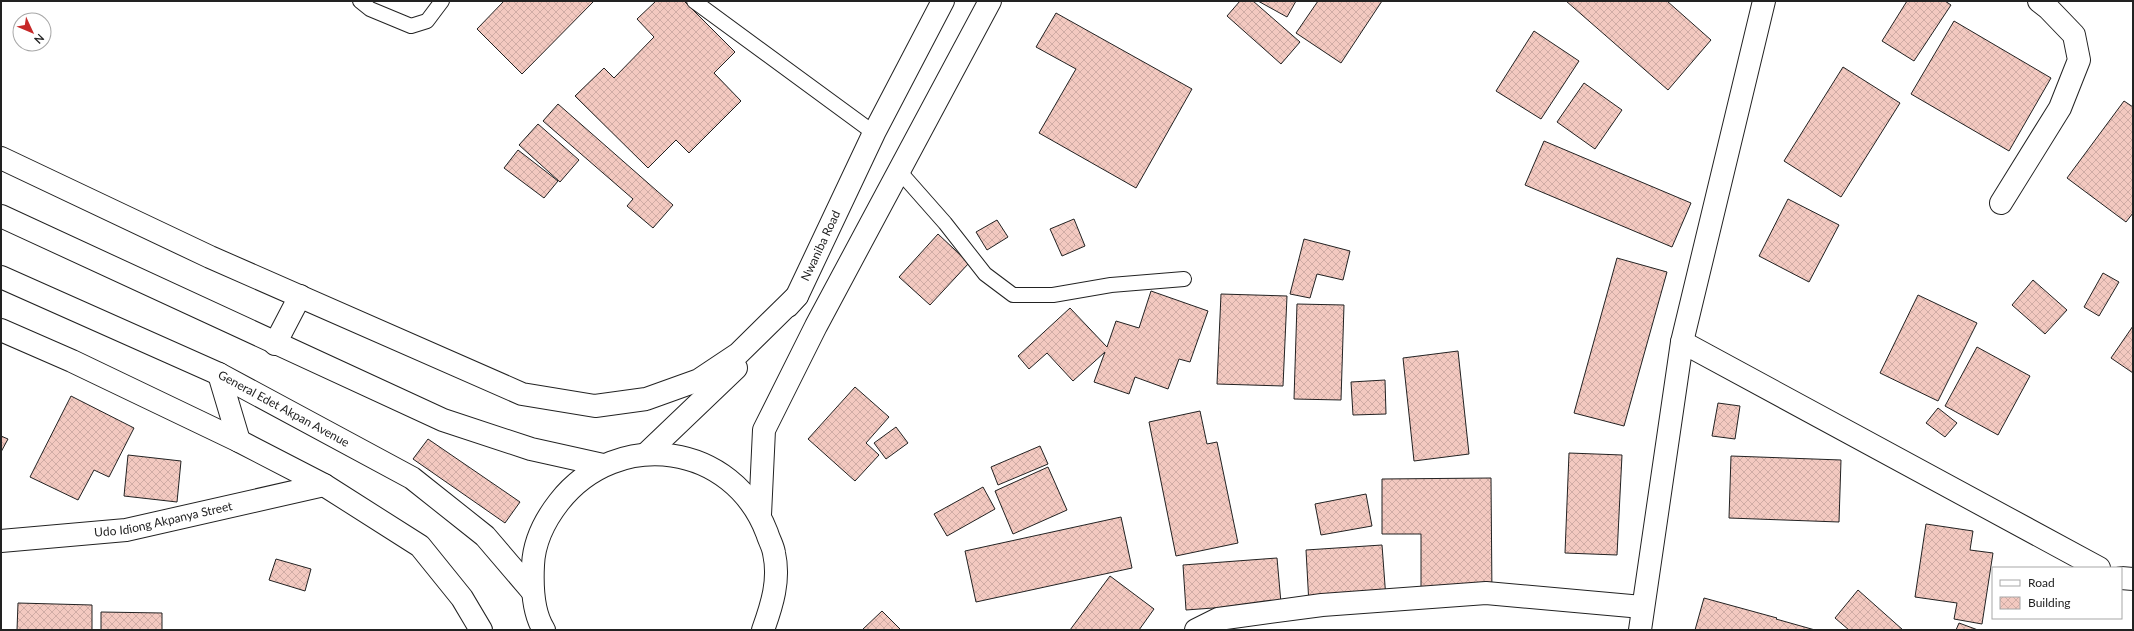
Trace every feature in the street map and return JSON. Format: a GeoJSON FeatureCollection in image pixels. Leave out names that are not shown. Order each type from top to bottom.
{"type":"FeatureCollection","features":[{"type":"Feature","properties":{"kind":"street","name":"Nwaniba Road"},"geometry":{"type":"LineString","coordinates":[[646,454],[738,365],[797,296],[874,133],[943,1]]}},
{"type":"Feature","properties":{"kind":"street"},"geometry":{"type":"LineString","coordinates":[[760,515],[764,430],[816,326],[900,172],[990,1]]}},
{"type":"Feature","properties":{"kind":"street"},"geometry":{"type":"LineString","coordinates":[[1640,630],[1642,607],[1682,342],[1764,1]]}},
{"type":"Feature","properties":{"kind":"street"},"geometry":{"type":"LineString","coordinates":[[2001,203],[2060,108],[2079,60],[2074,35],[2048,8],[2039,1]]}},
{"type":"Feature","properties":{"kind":"street"},"geometry":{"type":"LineString","coordinates":[[1,158],[210,257],[522,394],[595,406],[646,399],[699,380],[738,354],[797,296]]}},
{"type":"Feature","properties":{"kind":"street"},"geometry":{"type":"LineString","coordinates":[[1,216],[275,344],[443,420],[531,449],[603,465]]}},
{"type":"Feature","properties":{"kind":"street","name":"General Edet Akpan Avenue"},"geometry":{"type":"LineString","coordinates":[[1,277],[219,374],[412,478],[485,536],[532,591]]}},
{"type":"Feature","properties":{"kind":"street"},"geometry":{"type":"LineString","coordinates":[[275,344],[300,296]]}},
{"type":"Feature","properties":{"kind":"street"},"geometry":{"type":"LineString","coordinates":[[1,330],[72,361],[239,441],[324,485],[420,546],[462,598],[481,630]]}},
{"type":"Feature","properties":{"kind":"street"},"geometry":{"type":"LineString","coordinates":[[1682,342],[2097,567]]}},
{"type":"Feature","properties":{"kind":"street"},"geometry":{"type":"LineString","coordinates":[[219,374],[239,441]]}},
{"type":"Feature","properties":{"kind":"street"},"geometry":{"type":"LineString","coordinates":[[543,629],[532,591],[534,552],[547,517],[571,487],[603,465],[624,458],[646,454],[680,456],[712,468],[739,488],[760,515],[774,553],[775,595],[763,630]]}},
{"type":"Feature","properties":{"kind":"street","name":"Udo Idiong Akpanya Street"},"geometry":{"type":"LineString","coordinates":[[1,541],[126,530],[324,485]]}},
{"type":"Feature","properties":{"kind":"street"},"geometry":{"type":"LineString","coordinates":[[2122,578],[2133,579]]}},
{"type":"Feature","properties":{"kind":"street"},"geometry":{"type":"LineString","coordinates":[[1196,630],[1218,619],[1322,605],[1486,593],[1642,607]]}},
{"type":"Feature","properties":{"kind":"lane"},"geometry":{"type":"LineString","coordinates":[[360,1],[370,9],[411,26],[427,21],[442,1]]}},
{"type":"Feature","properties":{"kind":"lane"},"geometry":{"type":"LineString","coordinates":[[694,1],[874,133]]}},
{"type":"Feature","properties":{"kind":"lane"},"geometry":{"type":"LineString","coordinates":[[900,172],[945,224],[985,274],[1013,295],[1053,296],[1111,285],[1184,279]]}},
{"type":"Feature","properties":{"kind":"building"},"geometry":{"type":"Polygon","coordinates":[[[504,1],[594,1],[522,74],[477,29],[504,1]]]}},
{"type":"Feature","properties":{"kind":"building"},"geometry":{"type":"Polygon","coordinates":[[[656,1],[684,1],[735,52],[714,73],[741,101],[689,153],[676,140],[648,168],[575,96],[604,68],[614,78],[654,37],[637,19],[656,1]]]}},
{"type":"Feature","properties":{"kind":"building"},"geometry":{"type":"Polygon","coordinates":[[[1240,1],[1253,1],[1300,42],[1281,64],[1227,16],[1240,1]]]}},
{"type":"Feature","properties":{"kind":"building"},"geometry":{"type":"Polygon","coordinates":[[[1258,1],[1296,1],[1287,17],[1258,1]]]}},
{"type":"Feature","properties":{"kind":"building"},"geometry":{"type":"Polygon","coordinates":[[[1318,1],[1382,1],[1341,63],[1296,33],[1318,1]]]}},
{"type":"Feature","properties":{"kind":"building"},"geometry":{"type":"Polygon","coordinates":[[[1566,1],[1667,1],[1711,40],[1668,90],[1566,1]]]}},
{"type":"Feature","properties":{"kind":"building"},"geometry":{"type":"Polygon","coordinates":[[[1907,1],[1945,1],[1951,5],[1914,61],[1882,41],[1907,1]]]}},
{"type":"Feature","properties":{"kind":"building"},"geometry":{"type":"Polygon","coordinates":[[[1056,13],[1192,89],[1136,188],[1039,133],[1076,69],[1036,47],[1056,13]]]}},
{"type":"Feature","properties":{"kind":"building"},"geometry":{"type":"Polygon","coordinates":[[[1954,21],[2051,78],[2009,151],[1911,94],[1954,21]]]}},
{"type":"Feature","properties":{"kind":"building"},"geometry":{"type":"Polygon","coordinates":[[[1534,31],[1579,61],[1541,119],[1496,91],[1534,31]]]}},
{"type":"Feature","properties":{"kind":"building"},"geometry":{"type":"Polygon","coordinates":[[[1843,67],[1900,103],[1841,197],[1784,161],[1843,67]]]}},
{"type":"Feature","properties":{"kind":"building"},"geometry":{"type":"Polygon","coordinates":[[[1584,83],[1622,110],[1595,149],[1557,122],[1584,83]]]}},
{"type":"Feature","properties":{"kind":"building"},"geometry":{"type":"Polygon","coordinates":[[[2124,101],[2133,107],[2133,213],[2126,222],[2067,178],[2124,101]]]}},
{"type":"Feature","properties":{"kind":"building"},"geometry":{"type":"Polygon","coordinates":[[[558,104],[673,205],[653,228],[627,206],[633,199],[543,121],[558,104]]]}},
{"type":"Feature","properties":{"kind":"building"},"geometry":{"type":"Polygon","coordinates":[[[538,124],[579,160],[560,182],[519,145],[538,124]]]}},
{"type":"Feature","properties":{"kind":"building"},"geometry":{"type":"Polygon","coordinates":[[[1544,141],[1691,203],[1672,247],[1525,185],[1544,141]]]}},
{"type":"Feature","properties":{"kind":"building"},"geometry":{"type":"Polygon","coordinates":[[[518,150],[558,181],[544,198],[504,168],[518,150]]]}},
{"type":"Feature","properties":{"kind":"building"},"geometry":{"type":"Polygon","coordinates":[[[1788,199],[1839,225],[1809,282],[1759,256],[1788,199]]]}},
{"type":"Feature","properties":{"kind":"building"},"geometry":{"type":"Polygon","coordinates":[[[1074,219],[1085,246],[1062,256],[1050,229],[1074,219]]]}},
{"type":"Feature","properties":{"kind":"building"},"geometry":{"type":"Polygon","coordinates":[[[997,220],[1008,237],[987,250],[976,232],[997,220]]]}},
{"type":"Feature","properties":{"kind":"building"},"geometry":{"type":"Polygon","coordinates":[[[938,234],[969,263],[930,305],[899,277],[938,234]]]}},
{"type":"Feature","properties":{"kind":"building"},"geometry":{"type":"Polygon","coordinates":[[[1304,239],[1350,251],[1343,280],[1317,274],[1310,298],[1290,294],[1304,239]]]}},
{"type":"Feature","properties":{"kind":"building"},"geometry":{"type":"Polygon","coordinates":[[[1617,258],[1667,272],[1624,426],[1574,413],[1617,258]]]}},
{"type":"Feature","properties":{"kind":"building"},"geometry":{"type":"Polygon","coordinates":[[[2103,273],[2119,282],[2099,316],[2084,307],[2103,273]]]}},
{"type":"Feature","properties":{"kind":"building"},"geometry":{"type":"Polygon","coordinates":[[[2033,280],[2067,310],[2045,334],[2012,305],[2033,280]]]}},
{"type":"Feature","properties":{"kind":"building"},"geometry":{"type":"Polygon","coordinates":[[[1151,291],[1208,311],[1190,362],[1179,359],[1168,389],[1135,377],[1129,394],[1094,382],[1105,352],[1073,381],[1047,353],[1029,369],[1018,356],[1070,308],[1107,347],[1116,321],[1139,328],[1151,291]]]}},
{"type":"Feature","properties":{"kind":"building"},"geometry":{"type":"Polygon","coordinates":[[[1221,294],[1287,296],[1283,386],[1217,384],[1221,294]]]}},
{"type":"Feature","properties":{"kind":"building"},"geometry":{"type":"Polygon","coordinates":[[[1918,295],[1977,323],[1938,401],[1880,373],[1918,295]]]}},
{"type":"Feature","properties":{"kind":"building"},"geometry":{"type":"Polygon","coordinates":[[[1297,304],[1344,305],[1341,400],[1294,399],[1297,304]]]}},
{"type":"Feature","properties":{"kind":"building"},"geometry":{"type":"Polygon","coordinates":[[[2133,326],[2133,373],[2111,358],[2133,326]]]}},
{"type":"Feature","properties":{"kind":"building"},"geometry":{"type":"Polygon","coordinates":[[[1977,347],[2030,376],[1998,435],[1945,406],[1977,347]]]}},
{"type":"Feature","properties":{"kind":"building"},"geometry":{"type":"Polygon","coordinates":[[[1458,351],[1469,454],[1414,461],[1403,358],[1458,351]]]}},
{"type":"Feature","properties":{"kind":"building"},"geometry":{"type":"Polygon","coordinates":[[[1385,380],[1386,414],[1353,415],[1351,382],[1385,380]]]}},
{"type":"Feature","properties":{"kind":"building"},"geometry":{"type":"Polygon","coordinates":[[[855,387],[889,417],[866,443],[879,455],[855,481],[808,439],[855,387]]]}},
{"type":"Feature","properties":{"kind":"building"},"geometry":{"type":"Polygon","coordinates":[[[71,396],[134,428],[109,477],[94,470],[78,500],[30,477],[71,396]]]}},
{"type":"Feature","properties":{"kind":"building"},"geometry":{"type":"Polygon","coordinates":[[[1718,403],[1740,406],[1735,439],[1712,436],[1718,403]]]}},
{"type":"Feature","properties":{"kind":"building"},"geometry":{"type":"Polygon","coordinates":[[[1938,408],[1957,423],[1945,437],[1926,423],[1938,408]]]}},
{"type":"Feature","properties":{"kind":"building"},"geometry":{"type":"Polygon","coordinates":[[[1200,411],[1207,444],[1217,442],[1238,543],[1176,556],[1149,422],[1200,411]]]}},
{"type":"Feature","properties":{"kind":"building"},"geometry":{"type":"Polygon","coordinates":[[[896,427],[908,443],[886,459],[874,443],[896,427]]]}},
{"type":"Feature","properties":{"kind":"building"},"geometry":{"type":"Polygon","coordinates":[[[1,436],[8,439],[1,452],[1,436]]]}},
{"type":"Feature","properties":{"kind":"building"},"geometry":{"type":"Polygon","coordinates":[[[428,439],[520,502],[505,523],[413,459],[428,439]]]}},
{"type":"Feature","properties":{"kind":"building"},"geometry":{"type":"Polygon","coordinates":[[[1040,446],[1048,464],[998,485],[991,467],[1040,446]]]}},
{"type":"Feature","properties":{"kind":"building"},"geometry":{"type":"Polygon","coordinates":[[[1569,453],[1622,455],[1617,555],[1565,553],[1569,453]]]}},
{"type":"Feature","properties":{"kind":"building"},"geometry":{"type":"Polygon","coordinates":[[[128,455],[181,461],[177,502],[124,496],[128,455]]]}},
{"type":"Feature","properties":{"kind":"building"},"geometry":{"type":"Polygon","coordinates":[[[1731,456],[1841,460],[1839,522],[1729,518],[1731,456]]]}},
{"type":"Feature","properties":{"kind":"building"},"geometry":{"type":"Polygon","coordinates":[[[1048,467],[1067,510],[1013,534],[995,491],[1048,467]]]}},
{"type":"Feature","properties":{"kind":"building"},"geometry":{"type":"Polygon","coordinates":[[[1491,478],[1492,598],[1421,599],[1421,534],[1382,534],[1382,479],[1491,478]]]}},
{"type":"Feature","properties":{"kind":"building"},"geometry":{"type":"Polygon","coordinates":[[[983,487],[995,509],[947,536],[934,514],[983,487]]]}},
{"type":"Feature","properties":{"kind":"building"},"geometry":{"type":"Polygon","coordinates":[[[1366,494],[1372,526],[1321,535],[1315,504],[1366,494]]]}},
{"type":"Feature","properties":{"kind":"building"},"geometry":{"type":"Polygon","coordinates":[[[1121,517],[1132,568],[976,602],[965,551],[1121,517]]]}},
{"type":"Feature","properties":{"kind":"building"},"geometry":{"type":"Polygon","coordinates":[[[1926,524],[1973,531],[1970,550],[1993,553],[1982,624],[1954,619],[1957,603],[1915,597],[1926,524]]]}},
{"type":"Feature","properties":{"kind":"building"},"geometry":{"type":"Polygon","coordinates":[[[1382,545],[1386,599],[1309,605],[1306,550],[1382,545]]]}},
{"type":"Feature","properties":{"kind":"building"},"geometry":{"type":"Polygon","coordinates":[[[1277,558],[1281,603],[1186,610],[1183,565],[1277,558]]]}},
{"type":"Feature","properties":{"kind":"building"},"geometry":{"type":"Polygon","coordinates":[[[276,559],[311,569],[305,591],[269,580],[276,559]]]}},
{"type":"Feature","properties":{"kind":"building"},"geometry":{"type":"Polygon","coordinates":[[[1110,576],[1154,609],[1139,630],[1070,630],[1110,576]]]}},
{"type":"Feature","properties":{"kind":"building"},"geometry":{"type":"Polygon","coordinates":[[[1858,590],[1903,630],[1849,630],[1835,618],[1858,590]]]}},
{"type":"Feature","properties":{"kind":"building"},"geometry":{"type":"Polygon","coordinates":[[[1704,598],[1777,618],[1776,619],[1815,630],[1695,630],[1704,598]]]}},
{"type":"Feature","properties":{"kind":"building"},"geometry":{"type":"Polygon","coordinates":[[[18,603],[92,605],[92,630],[17,630],[18,603]]]}},
{"type":"Feature","properties":{"kind":"building"},"geometry":{"type":"Polygon","coordinates":[[[882,611],[901,630],[862,630],[882,611]]]}},
{"type":"Feature","properties":{"kind":"building"},"geometry":{"type":"Polygon","coordinates":[[[101,612],[162,613],[162,630],[101,630],[101,612]]]}},
{"type":"Feature","properties":{"kind":"building"},"geometry":{"type":"Polygon","coordinates":[[[1959,623],[1978,630],[1956,630],[1959,623]]]}}]}
